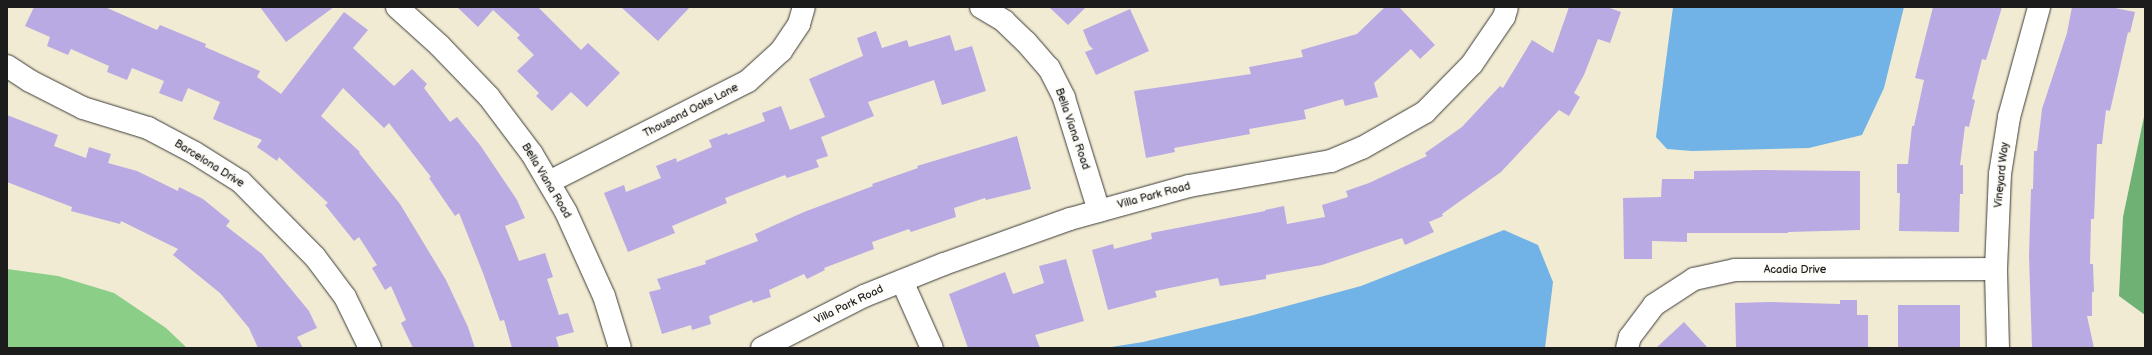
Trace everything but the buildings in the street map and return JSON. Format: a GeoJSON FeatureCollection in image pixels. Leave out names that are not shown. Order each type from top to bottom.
{"type":"FeatureCollection","features":[{"type":"Feature","properties":{"kind":"street","name":"Bella Viana Road"},"geometry":{"type":"LineString","coordinates":[[397,7],[440,45],[489,97],[532,154],[566,212],[604,296],[620,348]]}},
{"type":"Feature","properties":{"kind":"street","name":"Thousand Oaks Lane"},"geometry":{"type":"LineString","coordinates":[[549,182],[748,81],[781,51],[799,24],[804,7]]}},
{"type":"Feature","properties":{"kind":"street","name":"Bella Viana Road"},"geometry":{"type":"LineString","coordinates":[[981,7],[1004,20],[1049,68],[1064,98],[1099,211]]}},
{"type":"Feature","properties":{"kind":"street","name":"Villa Park Road"},"geometry":{"type":"LineString","coordinates":[[762,348],[864,296],[902,280],[1056,224],[1189,186],[1331,161],[1362,148],[1425,112],[1472,64],[1504,17],[1507,7]]}},
{"type":"Feature","properties":{"kind":"street","name":"Vineyard Way"},"geometry":{"type":"LineString","coordinates":[[1998,348],[1996,269],[2000,174],[2009,117],[2039,7]]}},
{"type":"Feature","properties":{"kind":"street","name":"Barcelona Drive"},"geometry":{"type":"LineString","coordinates":[[7,66],[30,81],[83,108],[148,128],[195,153],[241,182],[315,257],[344,297],[370,348]]}},
{"type":"Feature","properties":{"kind":"street","name":"Acadia Drive"},"geometry":{"type":"LineString","coordinates":[[1627,348],[1630,337],[1654,305],[1694,279],[1735,270],[1996,269]]}},
{"type":"Feature","properties":{"kind":"street"},"geometry":{"type":"LineString","coordinates":[[902,280],[932,348]]}},
{"type":"Feature","properties":{"kind":"green space"},"geometry":{"type":"Polygon","coordinates":[[[2145,112],[2145,315],[2119,296],[2123,217],[2145,112]]]}},
{"type":"Feature","properties":{"kind":"green space"},"geometry":{"type":"Polygon","coordinates":[[[7,269],[58,276],[114,293],[166,328],[187,348],[7,348],[7,269]]]}},
{"type":"Feature","properties":{"kind":"water"},"geometry":{"type":"Polygon","coordinates":[[[1673,7],[1904,7],[1884,88],[1862,135],[1809,148],[1692,151],[1667,149],[1656,137],[1673,7]]]}},
{"type":"Feature","properties":{"kind":"water"},"geometry":{"type":"Polygon","coordinates":[[[1504,230],[1538,245],[1553,282],[1545,348],[1105,348],[1143,342],[1250,316],[1361,286],[1504,230]]]}}]}
